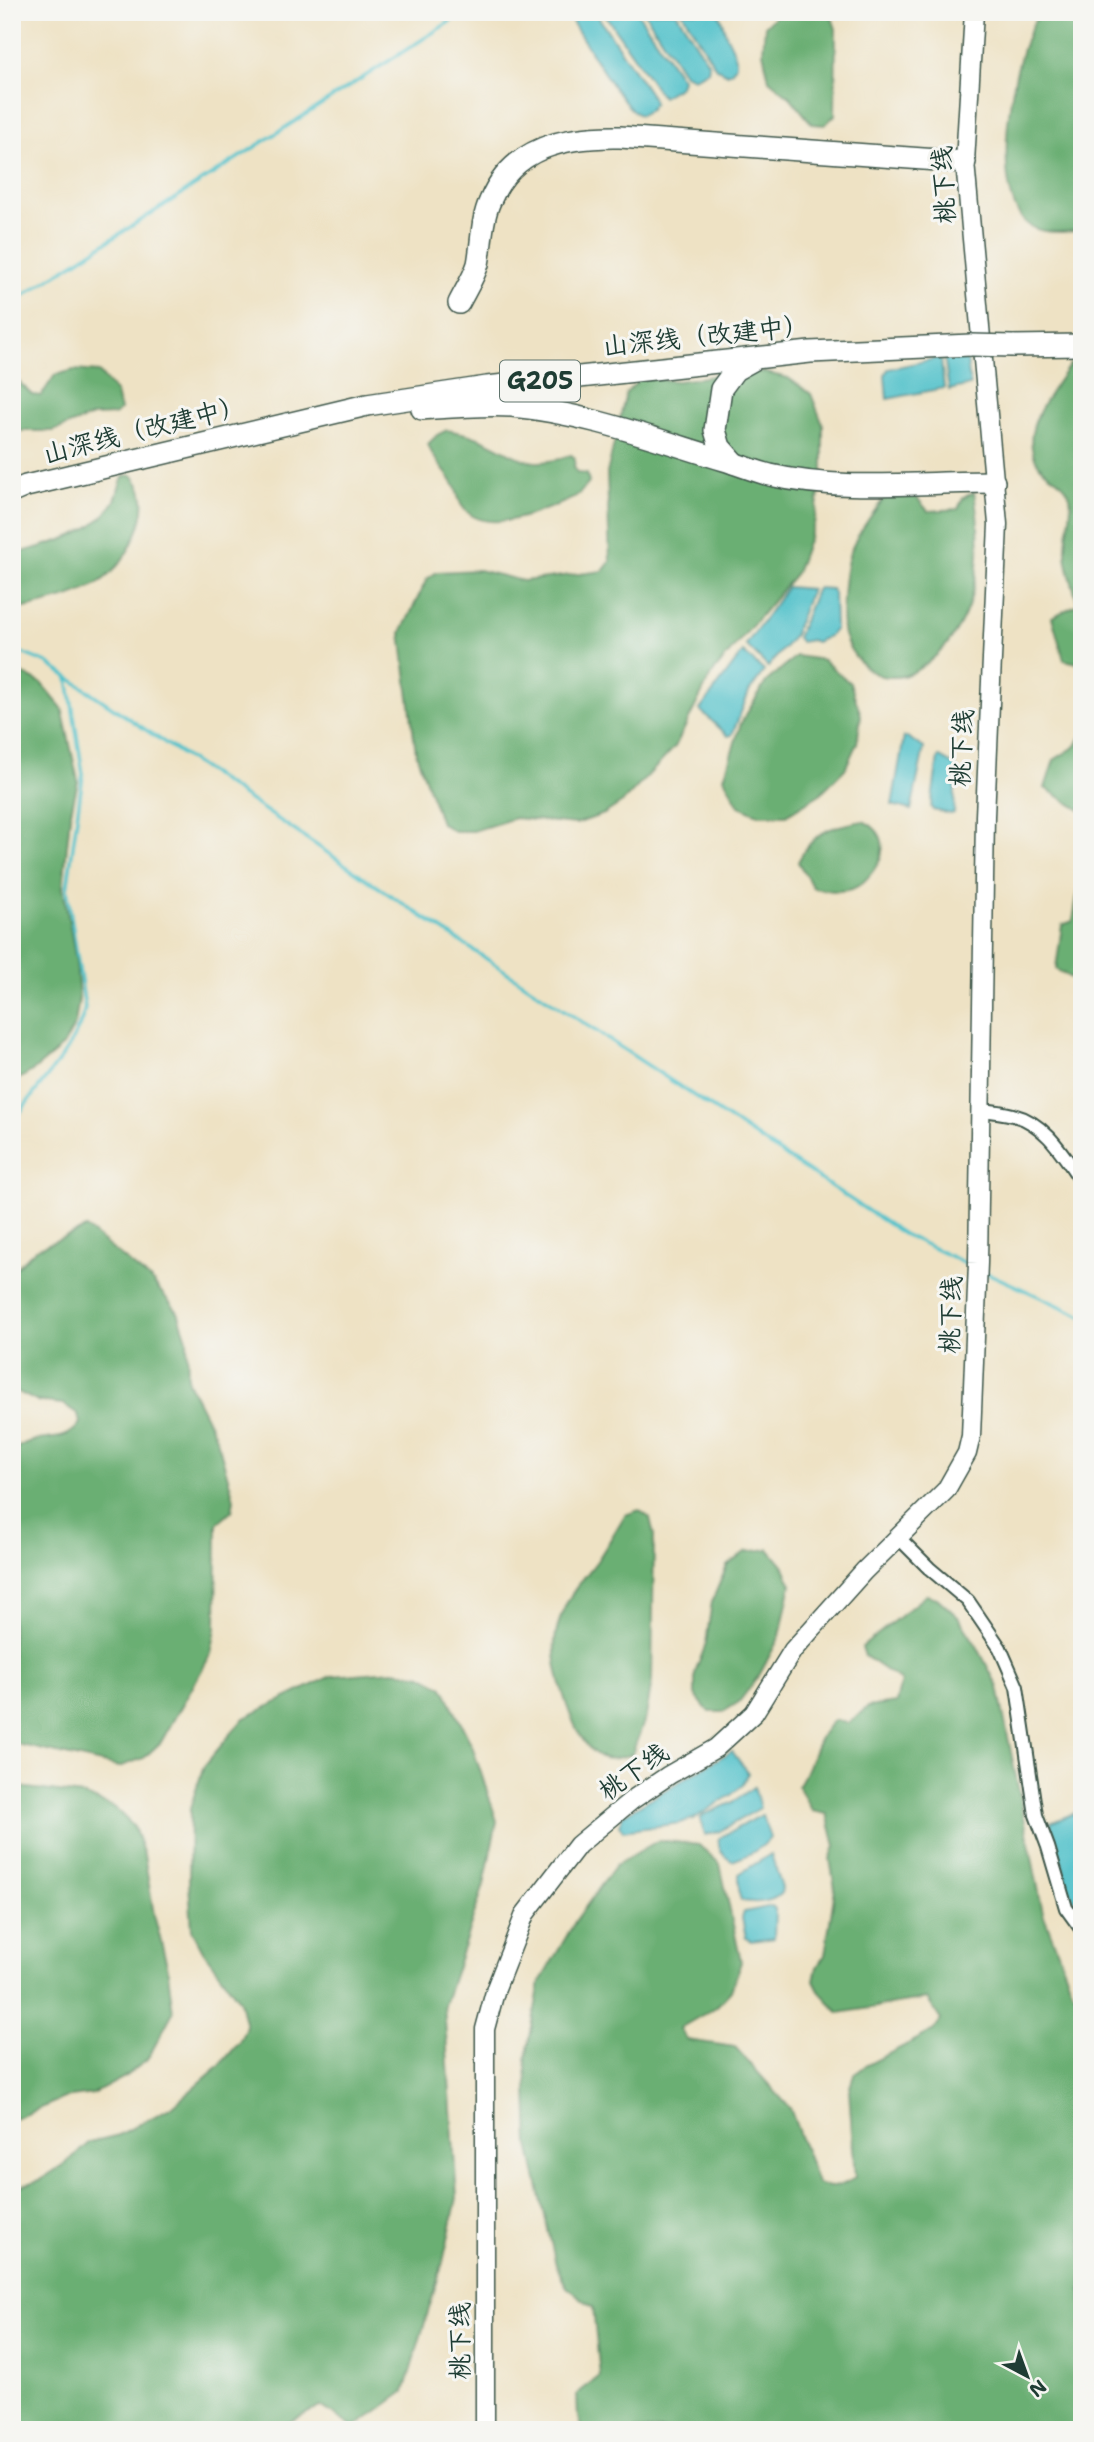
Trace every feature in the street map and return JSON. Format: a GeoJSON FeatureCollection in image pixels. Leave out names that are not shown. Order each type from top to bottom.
{"type":"FeatureCollection","features":[{"type":"Feature","properties":{"kind":"highway"},"geometry":{"type":"LineString","coordinates":[[459,303],[477,267],[489,202],[505,175],[527,155],[550,144],[585,136],[620,137],[964,162]]}},
{"type":"Feature","properties":{"kind":"highway","name":"山深线（改建中）"},"geometry":{"type":"LineString","coordinates":[[12,492],[26,486],[367,405],[487,387],[810,352],[921,346],[1075,345]]}},
{"type":"Feature","properties":{"kind":"highway"},"geometry":{"type":"LineString","coordinates":[[734,463],[720,447],[715,429],[721,389],[735,370],[759,357]]}},
{"type":"Feature","properties":{"kind":"highway"},"geometry":{"type":"LineString","coordinates":[[274,427],[421,409],[511,406],[587,419],[768,475],[803,481],[881,485],[994,482]]}},
{"type":"Feature","properties":{"kind":"main road","name":"桃下线"},"geometry":{"type":"LineString","coordinates":[[485,2430],[485,2029],[496,1988],[525,1914],[578,1845],[632,1800],[669,1774],[716,1748],[754,1713],[793,1650],[835,1602],[946,1490],[967,1453],[971,1436],[978,1276],[985,816],[998,524],[964,162],[974,12]]}},
{"type":"Feature","properties":{"kind":"street"},"geometry":{"type":"LineString","coordinates":[[980,1110],[1014,1115],[1032,1122],[1053,1140],[1082,1182]]}},
{"type":"Feature","properties":{"kind":"street"},"geometry":{"type":"LineString","coordinates":[[899,1538],[968,1601],[1000,1648],[1017,1687],[1036,1815],[1066,1908],[1082,1930]]}},
{"type":"Feature","properties":{"kind":"green space"},"geometry":{"type":"Polygon","coordinates":[[[780,12],[830,12],[836,29],[835,115],[825,125],[812,124],[791,98],[769,80],[763,52],[765,26],[780,12]]]}},
{"type":"Feature","properties":{"kind":"green space"},"geometry":{"type":"Polygon","coordinates":[[[1041,12],[1082,12],[1082,230],[1051,232],[1034,228],[1019,214],[1010,190],[1008,124],[1013,89],[1030,30],[1041,12]]]}},
{"type":"Feature","properties":{"kind":"green space"},"geometry":{"type":"Polygon","coordinates":[[[1082,361],[1082,664],[1064,660],[1052,617],[1078,604],[1066,557],[1070,497],[1065,487],[1040,466],[1033,453],[1031,440],[1046,399],[1070,364],[1082,361]]]}},
{"type":"Feature","properties":{"kind":"green space"},"geometry":{"type":"Polygon","coordinates":[[[74,370],[99,372],[116,393],[120,410],[115,415],[93,416],[53,431],[12,431],[12,376],[33,395],[41,396],[55,375],[74,370]]]}},
{"type":"Feature","properties":{"kind":"green space"},"geometry":{"type":"Polygon","coordinates":[[[754,370],[788,378],[811,394],[823,425],[823,472],[814,524],[796,573],[711,675],[675,747],[624,801],[604,814],[576,824],[515,818],[473,831],[454,831],[441,823],[416,753],[401,633],[427,579],[437,572],[479,570],[523,581],[603,571],[610,562],[607,473],[626,393],[641,378],[678,381],[754,370]]]}},
{"type":"Feature","properties":{"kind":"green space"},"geometry":{"type":"Polygon","coordinates":[[[447,430],[473,436],[530,461],[541,462],[571,455],[575,458],[574,467],[577,473],[587,474],[589,483],[569,500],[535,513],[513,520],[479,519],[462,506],[454,485],[428,444],[447,430]]]}},
{"type":"Feature","properties":{"kind":"green space"},"geometry":{"type":"Polygon","coordinates":[[[132,475],[141,489],[143,512],[134,538],[120,562],[104,579],[83,591],[60,600],[12,611],[12,555],[69,538],[94,524],[114,502],[124,476],[132,475]]]}},
{"type":"Feature","properties":{"kind":"green space"},"geometry":{"type":"Polygon","coordinates":[[[889,492],[912,492],[928,511],[958,509],[963,498],[974,492],[978,537],[975,583],[960,625],[947,644],[931,660],[911,673],[895,677],[881,676],[861,663],[844,635],[842,617],[851,550],[863,527],[889,492]]]}},
{"type":"Feature","properties":{"kind":"green space"},"geometry":{"type":"Polygon","coordinates":[[[796,656],[823,660],[850,683],[861,715],[857,743],[845,769],[820,794],[786,815],[760,815],[739,806],[724,778],[741,723],[766,682],[796,656]]]}},
{"type":"Feature","properties":{"kind":"green space"},"geometry":{"type":"Polygon","coordinates":[[[12,668],[41,683],[62,708],[78,781],[70,816],[63,887],[76,961],[79,998],[75,1024],[63,1046],[34,1070],[12,1083],[12,668]]]}},
{"type":"Feature","properties":{"kind":"green space"},"geometry":{"type":"Polygon","coordinates":[[[1082,735],[1082,811],[1045,788],[1054,760],[1076,746],[1082,735]]]}},
{"type":"Feature","properties":{"kind":"green space"},"geometry":{"type":"Polygon","coordinates":[[[863,821],[871,825],[882,843],[881,856],[871,874],[852,889],[837,891],[813,888],[798,862],[804,851],[824,832],[863,821]]]}},
{"type":"Feature","properties":{"kind":"green space"},"geometry":{"type":"Polygon","coordinates":[[[1082,867],[1082,985],[1056,969],[1062,925],[1073,921],[1082,867]]]}},
{"type":"Feature","properties":{"kind":"green space"},"geometry":{"type":"Polygon","coordinates":[[[86,1228],[152,1281],[178,1312],[187,1339],[188,1382],[217,1439],[234,1499],[232,1511],[217,1524],[216,1628],[211,1654],[161,1742],[144,1758],[119,1767],[12,1743],[12,1450],[28,1442],[69,1434],[80,1423],[78,1414],[63,1404],[36,1401],[12,1389],[12,1272],[36,1249],[86,1228]]]}},
{"type":"Feature","properties":{"kind":"green space"},"geometry":{"type":"Polygon","coordinates":[[[639,1510],[650,1518],[654,1535],[652,1681],[646,1716],[632,1754],[605,1758],[591,1750],[574,1723],[557,1669],[556,1637],[567,1602],[597,1561],[625,1515],[639,1510]]]}},
{"type":"Feature","properties":{"kind":"green space"},"geometry":{"type":"Polygon","coordinates":[[[769,1549],[784,1567],[791,1584],[780,1636],[760,1674],[739,1702],[723,1712],[709,1712],[695,1695],[695,1673],[706,1644],[712,1601],[727,1566],[745,1552],[769,1549]]]}},
{"type":"Feature","properties":{"kind":"green space"},"geometry":{"type":"Polygon","coordinates":[[[926,1595],[937,1598],[958,1617],[977,1646],[998,1687],[1043,1913],[1073,1992],[1082,1995],[1082,2430],[582,2430],[578,2418],[577,2394],[600,2376],[593,2307],[567,2287],[556,2265],[529,2145],[526,2060],[540,1982],[576,1920],[616,1865],[659,1840],[699,1845],[720,1864],[741,1962],[731,1991],[716,2007],[680,2028],[687,2040],[735,2047],[790,2108],[817,2183],[827,2187],[836,2186],[855,2178],[849,2090],[854,2075],[865,2066],[933,2031],[941,2020],[927,1999],[839,2013],[819,1991],[814,1981],[817,1967],[825,1955],[835,1889],[830,1859],[835,1846],[827,1814],[812,1811],[798,1786],[821,1736],[834,1720],[848,1723],[868,1707],[896,1703],[901,1681],[865,1656],[862,1647],[926,1595]]]}},
{"type":"Feature","properties":{"kind":"green space"},"geometry":{"type":"Polygon","coordinates":[[[393,1671],[422,1675],[443,1687],[472,1746],[497,1821],[484,1885],[444,2005],[457,2198],[443,2262],[404,2392],[354,2428],[321,2406],[274,2430],[12,2430],[12,2189],[40,2180],[66,2163],[90,2142],[119,2135],[172,2107],[220,2065],[239,2043],[246,2027],[240,2001],[203,1951],[192,1930],[189,1883],[190,1808],[204,1766],[244,1718],[331,1676],[393,1671]]]}},
{"type":"Feature","properties":{"kind":"green space"},"geometry":{"type":"Polygon","coordinates":[[[12,1786],[82,1795],[114,1807],[134,1827],[144,1855],[154,1915],[167,1965],[173,2012],[147,2060],[123,2078],[93,2094],[64,2098],[12,2120],[12,1786]]]}},
{"type":"Feature","properties":{"kind":"water"},"geometry":{"type":"Polygon","coordinates":[[[566,12],[595,12],[652,97],[654,103],[649,110],[640,115],[624,101],[566,12]]]}},
{"type":"Feature","properties":{"kind":"water"},"geometry":{"type":"Polygon","coordinates":[[[603,12],[637,12],[682,79],[680,86],[662,97],[603,12]]]}},
{"type":"Feature","properties":{"kind":"water"},"geometry":{"type":"Polygon","coordinates":[[[644,12],[676,12],[709,64],[708,71],[694,78],[684,74],[644,12]]]}},
{"type":"Feature","properties":{"kind":"water"},"geometry":{"type":"Polygon","coordinates":[[[682,12],[718,12],[736,60],[733,70],[728,74],[716,68],[682,12]]]}},
{"type":"Feature","properties":{"kind":"water"},"geometry":{"type":"Polygon","coordinates":[[[966,350],[970,385],[949,390],[944,356],[966,350]]]}},
{"type":"Feature","properties":{"kind":"water"},"geometry":{"type":"Polygon","coordinates":[[[938,358],[941,360],[944,388],[887,399],[885,375],[888,369],[938,358]]]}},
{"type":"Feature","properties":{"kind":"water"},"geometry":{"type":"Polygon","coordinates":[[[787,587],[811,589],[793,637],[768,667],[746,645],[787,587]]]}},
{"type":"Feature","properties":{"kind":"water"},"geometry":{"type":"Polygon","coordinates":[[[817,588],[831,589],[834,593],[835,629],[829,636],[816,642],[801,642],[797,638],[817,588]]]}},
{"type":"Feature","properties":{"kind":"water"},"geometry":{"type":"Polygon","coordinates":[[[743,652],[764,671],[749,692],[732,735],[728,736],[700,710],[743,652]]]}},
{"type":"Feature","properties":{"kind":"water"},"geometry":{"type":"Polygon","coordinates":[[[904,737],[924,748],[911,810],[892,805],[904,737]]]}},
{"type":"Feature","properties":{"kind":"water"},"geometry":{"type":"Polygon","coordinates":[[[940,757],[956,766],[954,813],[951,814],[933,810],[931,807],[940,757]]]}},
{"type":"Feature","properties":{"kind":"water"},"geometry":{"type":"Polygon","coordinates":[[[732,1751],[748,1773],[743,1785],[731,1795],[693,1819],[623,1831],[619,1825],[623,1815],[732,1751]]]}},
{"type":"Feature","properties":{"kind":"water"},"geometry":{"type":"Polygon","coordinates":[[[754,1787],[760,1808],[718,1832],[705,1835],[700,1819],[703,1815],[731,1803],[754,1787]]]}},
{"type":"Feature","properties":{"kind":"water"},"geometry":{"type":"Polygon","coordinates":[[[1082,1810],[1082,1913],[1070,1892],[1050,1823],[1082,1810]]]}},
{"type":"Feature","properties":{"kind":"water"},"geometry":{"type":"Polygon","coordinates":[[[762,1815],[770,1838],[753,1852],[732,1861],[729,1859],[720,1848],[718,1838],[762,1815]]]}},
{"type":"Feature","properties":{"kind":"water"},"geometry":{"type":"Polygon","coordinates":[[[771,1854],[782,1888],[781,1893],[762,1902],[741,1900],[739,1874],[771,1854]]]}},
{"type":"Feature","properties":{"kind":"water"},"geometry":{"type":"Polygon","coordinates":[[[772,1906],[775,1909],[774,1938],[751,1941],[746,1938],[742,1918],[744,1912],[772,1906]]]}},
{"type":"Feature","properties":{"kind":"waterway"},"geometry":{"type":"LineString","coordinates":[[12,303],[465,12]]}},
{"type":"Feature","properties":{"kind":"waterway"},"geometry":{"type":"LineString","coordinates":[[12,649],[47,663],[390,895],[903,1234],[971,1266]]}},
{"type":"Feature","properties":{"kind":"waterway"},"geometry":{"type":"LineString","coordinates":[[12,1125],[63,1055],[80,1025],[85,1008],[67,889],[83,774],[68,678]]}},
{"type":"Feature","properties":{"kind":"waterway"},"geometry":{"type":"LineString","coordinates":[[985,1272],[1082,1316]]}}]}
